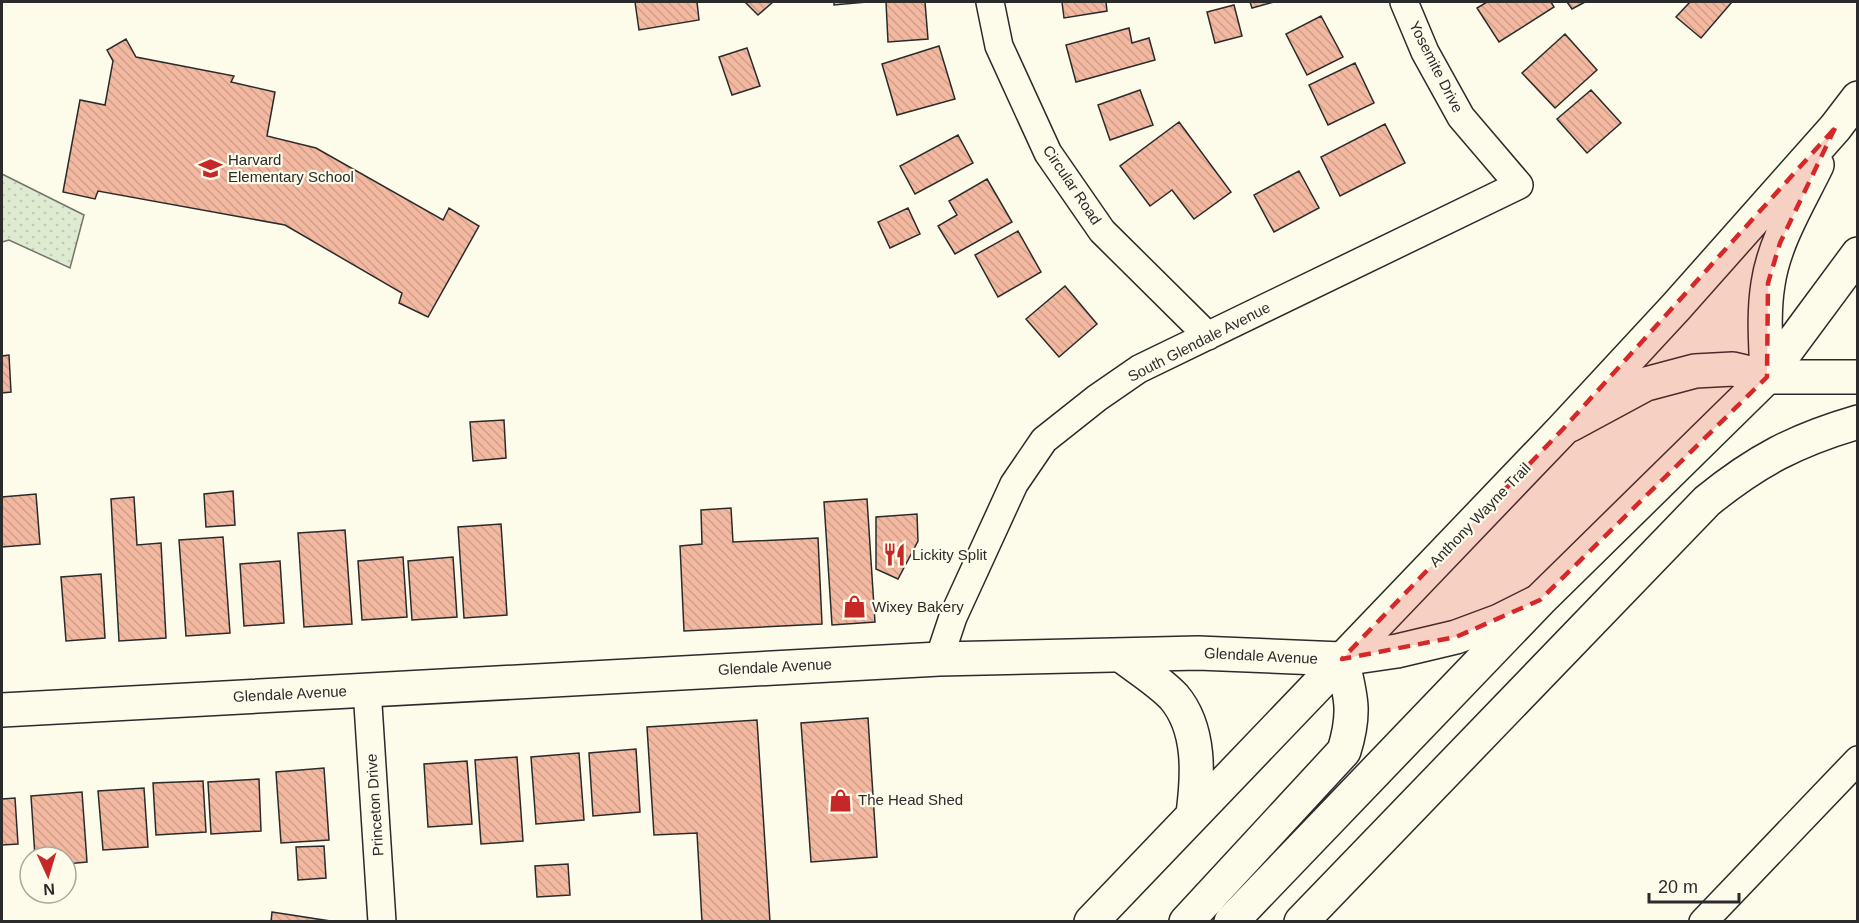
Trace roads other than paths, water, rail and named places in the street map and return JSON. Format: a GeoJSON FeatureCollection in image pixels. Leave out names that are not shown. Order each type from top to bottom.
{"type":"FeatureCollection","features":[{"type":"Feature","properties":{"kind":"main road","name":"Anthony Wayne Trail"},"geometry":{"type":"LineString","coordinates":[[1091,921],[1563,429],[1676,307],[1835,128],[1857,98]]}},
{"type":"Feature","properties":{"kind":"main road"},"geometry":{"type":"LineString","coordinates":[[1767,377],[1765,317],[1768,283],[1780,243],[1835,128]]}},
{"type":"Feature","properties":{"kind":"main road"},"geometry":{"type":"LineString","coordinates":[[1231,921],[1540,600],[1767,377],[1857,254]]}},
{"type":"Feature","properties":{"kind":"main road"},"geometry":{"type":"LineString","coordinates":[[1563,429],[1646,384],[1695,371],[1733,369],[1767,377],[1857,377]]}},
{"type":"Feature","properties":{"kind":"main road"},"geometry":{"type":"LineString","coordinates":[[1301,921],[1707,501],[1744,471],[1792,444],[1857,422]]}},
{"type":"Feature","properties":{"kind":"main road","name":"Glendale Avenue"},"geometry":{"type":"LineString","coordinates":[[2,710],[939,659],[1198,653],[1342,659],[1397,651],[1456,637],[1499,621],[1540,600]]}},
{"type":"Feature","properties":{"kind":"main road"},"geometry":{"type":"LineString","coordinates":[[1122,656],[1174,698],[1188,722],[1197,763],[1193,814]]}},
{"type":"Feature","properties":{"kind":"main road"},"geometry":{"type":"LineString","coordinates":[[1186,921],[1320,780],[1344,751],[1353,724],[1342,659]]}},
{"type":"Feature","properties":{"kind":"street","name":"Circular Road"},"geometry":{"type":"LineString","coordinates":[[990,2],[999,46],[1048,153],[1102,231],[1208,336]]}},
{"type":"Feature","properties":{"kind":"street","name":"Yosemite Drive"},"geometry":{"type":"LineString","coordinates":[[1404,2],[1425,52],[1461,117],[1519,184]]}},
{"type":"Feature","properties":{"kind":"street","name":"South Glendale Avenue"},"geometry":{"type":"LineString","coordinates":[[939,659],[953,617],[1014,484],[1044,440],[1097,398],[1139,369],[1519,184]]}},
{"type":"Feature","properties":{"kind":"street","name":"Princeton Drive"},"geometry":{"type":"LineString","coordinates":[[367,689],[382,921]]}},
{"type":"Feature","properties":{"kind":"street"},"geometry":{"type":"LineString","coordinates":[[1703,921],[1857,760]]}},
{"type":"Feature","properties":{"kind":"place","name":"Harvard Elementary School"},"geometry":{"type":"Point","coordinates":[210,169]}},
{"type":"Feature","properties":{"kind":"place","name":"Lickity Split"},"geometry":{"type":"Point","coordinates":[894,555]}},
{"type":"Feature","properties":{"kind":"place","name":"Wixey Bakery"},"geometry":{"type":"Point","coordinates":[854,607]}},
{"type":"Feature","properties":{"kind":"place","name":"The Head Shed"},"geometry":{"type":"Point","coordinates":[840,800]}}]}
